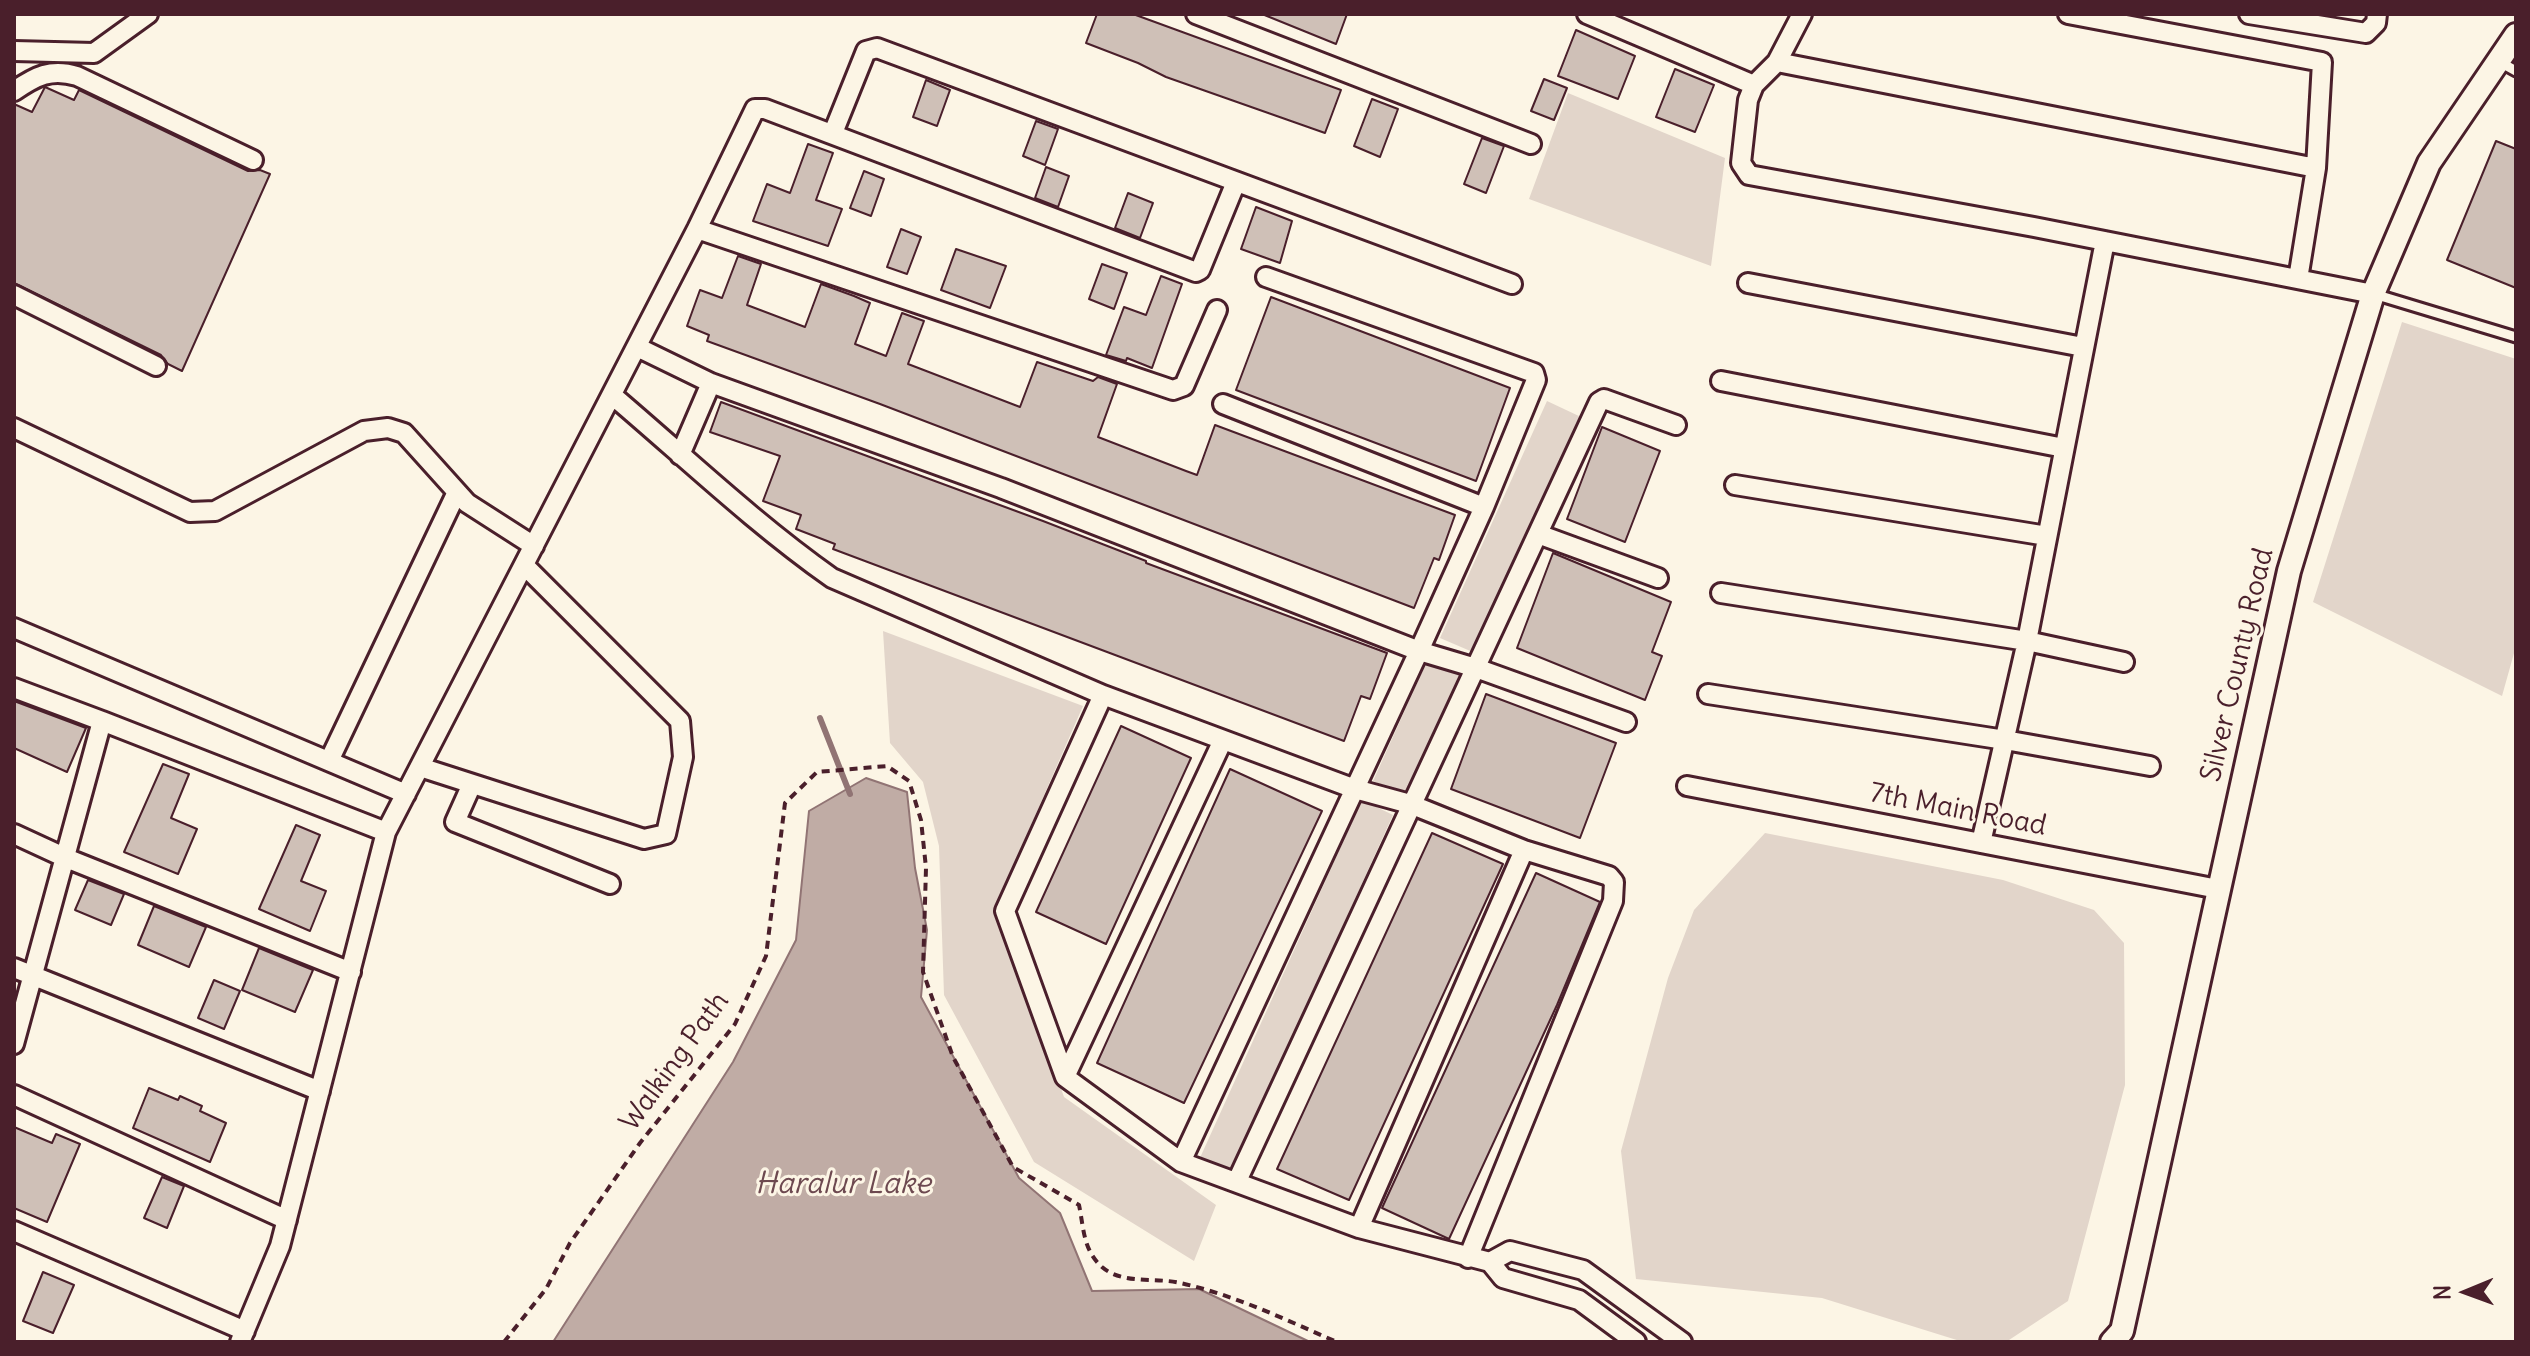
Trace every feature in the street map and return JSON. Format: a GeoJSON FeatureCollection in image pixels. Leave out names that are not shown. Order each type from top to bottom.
{"type":"FeatureCollection","features":[{"type":"Feature","properties":{"kind":"street"},"geometry":{"type":"LineString","coordinates":[[14,51],[94,53],[148,14]]}},
{"type":"Feature","properties":{"kind":"street"},"geometry":{"type":"LineString","coordinates":[[1196,14],[1531,144]]}},
{"type":"Feature","properties":{"kind":"street"},"geometry":{"type":"LineString","coordinates":[[1587,14],[1754,85]]}},
{"type":"Feature","properties":{"kind":"street"},"geometry":{"type":"LineString","coordinates":[[1802,14],[1777,62],[1754,85],[1748,100],[1741,163],[1749,175],[2373,294]]}},
{"type":"Feature","properties":{"kind":"street"},"geometry":{"type":"LineString","coordinates":[[2068,14],[2322,62],[2316,168],[2298,279]]}},
{"type":"Feature","properties":{"kind":"street"},"geometry":{"type":"LineString","coordinates":[[2249,14],[2366,33],[2376,23],[2377,14]]}},
{"type":"Feature","properties":{"kind":"street","name":"Silver County Road"},"geometry":{"type":"LineString","coordinates":[[2112,1342],[2122,1331],[2289,571],[2373,294],[2429,163],[2507,66],[2516,35]]}},
{"type":"Feature","properties":{"kind":"street"},"geometry":{"type":"LineString","coordinates":[[833,133],[866,51],[872,48],[1512,284]]}},
{"type":"Feature","properties":{"kind":"street"},"geometry":{"type":"LineString","coordinates":[[1777,62],[2316,168]]}},
{"type":"Feature","properties":{"kind":"street"},"geometry":{"type":"LineString","coordinates":[[14,91],[34,77],[50,72],[77,76],[253,160]]}},
{"type":"Feature","properties":{"kind":"street"},"geometry":{"type":"LineString","coordinates":[[14,1231],[242,1336],[280,1246],[386,832],[637,347],[755,109],[765,109],[833,133],[1194,272],[1200,270],[1236,182]]}},
{"type":"Feature","properties":{"kind":"street"},"geometry":{"type":"LineString","coordinates":[[697,229],[1173,390],[1184,386],[1217,310]]}},
{"type":"Feature","properties":{"kind":"street"},"geometry":{"type":"LineString","coordinates":[[1981,843],[2027,641],[2105,241]]}},
{"type":"Feature","properties":{"kind":"street"},"geometry":{"type":"LineString","coordinates":[[1181,1162],[1419,651],[1536,384],[1534,373],[1266,277]]}},
{"type":"Feature","properties":{"kind":"street"},"geometry":{"type":"LineString","coordinates":[[1748,283],[2083,347]]}},
{"type":"Feature","properties":{"kind":"street"},"geometry":{"type":"LineString","coordinates":[[14,295],[156,366]]}},
{"type":"Feature","properties":{"kind":"street"},"geometry":{"type":"LineString","coordinates":[[637,347],[711,383],[1016,494],[1419,651],[1476,668],[1626,722]]}},
{"type":"Feature","properties":{"kind":"street"},"geometry":{"type":"LineString","coordinates":[[1721,381],[2064,448]]}},
{"type":"Feature","properties":{"kind":"street"},"geometry":{"type":"LineString","coordinates":[[680,455],[711,383]]}},
{"type":"Feature","properties":{"kind":"street"},"geometry":{"type":"LineString","coordinates":[[612,395],[680,455],[832,578],[1103,695],[1355,789],[1410,804],[1524,850],[1609,876],[1614,882],[1615,892],[1468,1258]]}},
{"type":"Feature","properties":{"kind":"street"},"geometry":{"type":"LineString","coordinates":[[1237,1181],[1600,400],[1676,425]]}},
{"type":"Feature","properties":{"kind":"street"},"geometry":{"type":"LineString","coordinates":[[1223,404],[1484,507]]}},
{"type":"Feature","properties":{"kind":"street"},"geometry":{"type":"LineString","coordinates":[[14,428],[190,512],[215,511],[364,431],[388,428],[404,433],[456,494],[492,521],[534,546]]}},
{"type":"Feature","properties":{"kind":"street"},"geometry":{"type":"LineString","coordinates":[[1735,485],[2047,536]]}},
{"type":"Feature","properties":{"kind":"street"},"geometry":{"type":"LineString","coordinates":[[329,761],[456,494]]}},
{"type":"Feature","properties":{"kind":"street"},"geometry":{"type":"LineString","coordinates":[[1538,534],[1658,578]]}},
{"type":"Feature","properties":{"kind":"street"},"geometry":{"type":"LineString","coordinates":[[420,767],[644,839],[666,834],[683,757],[680,721],[524,565]]}},
{"type":"Feature","properties":{"kind":"street"},"geometry":{"type":"LineString","coordinates":[[1721,593],[2027,641],[2124,662]]}},
{"type":"Feature","properties":{"kind":"street"},"geometry":{"type":"LineString","coordinates":[[14,628],[406,794]]}},
{"type":"Feature","properties":{"kind":"street"},"geometry":{"type":"LineString","coordinates":[[14,688],[386,832]]}},
{"type":"Feature","properties":{"kind":"street"},"geometry":{"type":"LineString","coordinates":[[1708,694],[2150,766]]}},
{"type":"Feature","properties":{"kind":"street"},"geometry":{"type":"LineString","coordinates":[[1103,695],[1005,911],[1065,1077],[1181,1162],[1359,1228],[1468,1258],[1490,1262],[1510,1251],[1583,1270],[1682,1342]]}},
{"type":"Feature","properties":{"kind":"street"},"geometry":{"type":"LineString","coordinates":[[14,1044],[102,721]]}},
{"type":"Feature","properties":{"kind":"street"},"geometry":{"type":"LineString","coordinates":[[1065,1077],[1223,740]]}},
{"type":"Feature","properties":{"kind":"street"},"geometry":{"type":"LineString","coordinates":[[472,784],[455,822],[610,884]]}},
{"type":"Feature","properties":{"kind":"street","name":"7th Main Road"},"geometry":{"type":"LineString","coordinates":[[1687,786],[2218,889]]}},
{"type":"Feature","properties":{"kind":"street"},"geometry":{"type":"LineString","coordinates":[[14,834],[66,858],[351,972]]}},
{"type":"Feature","properties":{"kind":"street"},"geometry":{"type":"LineString","coordinates":[[1359,1228],[1524,850]]}},
{"type":"Feature","properties":{"kind":"street"},"geometry":{"type":"LineString","coordinates":[[14,968],[320,1091]]}},
{"type":"Feature","properties":{"kind":"street"},"geometry":{"type":"LineString","coordinates":[[14,1095],[287,1220]]}},
{"type":"Feature","properties":{"kind":"street"},"geometry":{"type":"LineString","coordinates":[[1490,1262],[1503,1278],[1579,1300],[1636,1342]]}},
{"type":"Feature","properties":{"kind":"lane"},"geometry":{"type":"LineString","coordinates":[[2373,294],[2516,337]]}},
{"type":"Feature","properties":{"kind":"path","name":"Walking Path"},"geometry":{"type":"LineString","coordinates":[[504,1342],[546,1289],[570,1243],[640,1143],[735,1024],[766,956],[785,803],[817,772],[887,766],[909,781],[921,820],[926,868],[923,972],[953,1057],[1013,1167],[1079,1205],[1088,1253],[1105,1270],[1139,1280],[1177,1282],[1230,1296],[1337,1342]]}},
{"type":"Feature","properties":{"kind":"shaded area"},"geometry":{"type":"Polygon","coordinates":[[[1568,93],[1725,158],[1711,266],[1529,199],[1568,93]]]}},
{"type":"Feature","properties":{"kind":"shaded area"},"geometry":{"type":"Polygon","coordinates":[[[2402,322],[2516,359],[2516,646],[2502,696],[2313,602],[2402,322]]]}},
{"type":"Feature","properties":{"kind":"shaded area"},"geometry":{"type":"Polygon","coordinates":[[[1547,401],[1581,417],[1475,653],[1440,638],[1547,401]]]}},
{"type":"Feature","properties":{"kind":"shaded area"},"geometry":{"type":"Polygon","coordinates":[[[883,631],[1083,706],[996,905],[1064,1097],[1216,1205],[1194,1261],[1034,1162],[944,995],[939,846],[923,782],[890,743],[883,631]]]}},
{"type":"Feature","properties":{"kind":"shaded area"},"geometry":{"type":"Polygon","coordinates":[[[1428,659],[1460,674],[1405,796],[1373,781],[1428,659]]]}},
{"type":"Feature","properties":{"kind":"shaded area"},"geometry":{"type":"Polygon","coordinates":[[[1362,800],[1393,815],[1230,1174],[1199,1160],[1362,800]]]}},
{"type":"Feature","properties":{"kind":"shaded area"},"geometry":{"type":"Polygon","coordinates":[[[1765,833],[2003,880],[2094,910],[2124,943],[2125,1085],[2068,1301],[2009,1340],[1960,1341],[1822,1298],[1636,1279],[1621,1151],[1668,978],[1694,910],[1765,833]]]}},
{"type":"Feature","properties":{"kind":"water","name":"Haralur Lake"},"geometry":{"type":"Polygon","coordinates":[[[866,778],[907,792],[915,868],[927,930],[921,997],[1019,1178],[1060,1213],[1092,1291],[1199,1289],[1310,1342],[553,1342],[733,1062],[796,940],[809,811],[866,778]]]}},
{"type":"Feature","properties":{"kind":"building"},"geometry":{"type":"Polygon","coordinates":[[[1097,14],[1133,14],[1341,90],[1325,133],[1166,77],[1086,43],[1097,14]]]}},
{"type":"Feature","properties":{"kind":"building"},"geometry":{"type":"Polygon","coordinates":[[[1262,14],[1347,14],[1336,44],[1262,14]]]}},
{"type":"Feature","properties":{"kind":"building"},"geometry":{"type":"Polygon","coordinates":[[[1576,30],[1635,56],[1618,99],[1558,76],[1576,30]]]}},
{"type":"Feature","properties":{"kind":"building"},"geometry":{"type":"Polygon","coordinates":[[[1675,69],[1714,85],[1695,132],[1656,117],[1675,69]]]}},
{"type":"Feature","properties":{"kind":"building"},"geometry":{"type":"Polygon","coordinates":[[[1544,79],[1567,88],[1554,120],[1531,111],[1544,79]]]}},
{"type":"Feature","properties":{"kind":"building"},"geometry":{"type":"Polygon","coordinates":[[[926,80],[950,90],[937,126],[913,117],[926,80]]]}},
{"type":"Feature","properties":{"kind":"building"},"geometry":{"type":"Polygon","coordinates":[[[45,87],[74,100],[79,90],[248,171],[260,170],[270,174],[182,371],[168,364],[161,355],[14,283],[14,104],[32,112],[45,87]]]}},
{"type":"Feature","properties":{"kind":"building"},"geometry":{"type":"Polygon","coordinates":[[[1372,99],[1398,109],[1380,157],[1354,146],[1372,99]]]}},
{"type":"Feature","properties":{"kind":"building"},"geometry":{"type":"Polygon","coordinates":[[[1036,121],[1058,129],[1045,165],[1023,156],[1036,121]]]}},
{"type":"Feature","properties":{"kind":"building"},"geometry":{"type":"Polygon","coordinates":[[[1482,138],[1504,146],[1486,193],[1464,184],[1482,138]]]}},
{"type":"Feature","properties":{"kind":"building"},"geometry":{"type":"Polygon","coordinates":[[[2496,141],[2516,149],[2516,288],[2447,260],[2496,141]]]}},
{"type":"Feature","properties":{"kind":"building"},"geometry":{"type":"Polygon","coordinates":[[[808,144],[833,153],[816,200],[842,209],[828,246],[753,221],[767,184],[790,193],[808,144]]]}},
{"type":"Feature","properties":{"kind":"building"},"geometry":{"type":"Polygon","coordinates":[[[1046,167],[1069,176],[1058,207],[1035,198],[1046,167]]]}},
{"type":"Feature","properties":{"kind":"building"},"geometry":{"type":"Polygon","coordinates":[[[864,171],[884,179],[871,216],[850,208],[864,171]]]}},
{"type":"Feature","properties":{"kind":"building"},"geometry":{"type":"Polygon","coordinates":[[[1128,193],[1153,203],[1140,238],[1115,228],[1128,193]]]}},
{"type":"Feature","properties":{"kind":"building"},"geometry":{"type":"Polygon","coordinates":[[[1256,207],[1292,221],[1280,263],[1241,249],[1256,207]]]}},
{"type":"Feature","properties":{"kind":"building"},"geometry":{"type":"Polygon","coordinates":[[[901,229],[921,237],[907,274],[887,267],[901,229]]]}},
{"type":"Feature","properties":{"kind":"building"},"geometry":{"type":"Polygon","coordinates":[[[956,249],[1006,266],[990,308],[941,290],[956,249]]]}},
{"type":"Feature","properties":{"kind":"building"},"geometry":{"type":"Polygon","coordinates":[[[738,256],[761,264],[747,305],[805,327],[821,284],[854,296],[870,303],[855,344],[886,356],[902,313],[924,321],[908,364],[1020,407],[1037,362],[1093,381],[1098,377],[1117,384],[1098,437],[1197,475],[1215,425],[1455,515],[1439,560],[1434,558],[1414,608],[707,341],[709,335],[687,326],[700,290],[722,298],[738,256]]]}},
{"type":"Feature","properties":{"kind":"building"},"geometry":{"type":"Polygon","coordinates":[[[1102,264],[1127,273],[1114,309],[1089,299],[1102,264]]]}},
{"type":"Feature","properties":{"kind":"building"},"geometry":{"type":"Polygon","coordinates":[[[1161,276],[1182,284],[1152,368],[1127,358],[1126,361],[1106,355],[1124,307],[1146,315],[1161,276]]]}},
{"type":"Feature","properties":{"kind":"building"},"geometry":{"type":"Polygon","coordinates":[[[1271,297],[1510,388],[1476,481],[1236,390],[1271,297]]]}},
{"type":"Feature","properties":{"kind":"building"},"geometry":{"type":"Polygon","coordinates":[[[721,402],[1387,653],[1370,699],[1361,696],[1344,741],[833,549],[835,544],[796,529],[801,515],[763,501],[780,456],[710,432],[721,402]]]}},
{"type":"Feature","properties":{"kind":"building"},"geometry":{"type":"Polygon","coordinates":[[[1602,427],[1660,451],[1625,542],[1567,519],[1602,427]]]}},
{"type":"Feature","properties":{"kind":"building"},"geometry":{"type":"Polygon","coordinates":[[[1553,553],[1671,602],[1652,652],[1662,656],[1645,700],[1517,648],[1553,553]]]}},
{"type":"Feature","properties":{"kind":"building"},"geometry":{"type":"Polygon","coordinates":[[[1486,694],[1616,743],[1580,838],[1451,789],[1486,694]]]}},
{"type":"Feature","properties":{"kind":"building"},"geometry":{"type":"Polygon","coordinates":[[[14,701],[86,728],[67,772],[14,748],[14,701]]]}},
{"type":"Feature","properties":{"kind":"building"},"geometry":{"type":"Polygon","coordinates":[[[1121,726],[1191,758],[1106,944],[1036,912],[1121,726]]]}},
{"type":"Feature","properties":{"kind":"building"},"geometry":{"type":"Polygon","coordinates":[[[163,764],[189,774],[171,818],[197,829],[178,874],[124,852],[163,764]]]}},
{"type":"Feature","properties":{"kind":"building"},"geometry":{"type":"Polygon","coordinates":[[[1230,769],[1322,811],[1184,1103],[1097,1063],[1230,769]]]}},
{"type":"Feature","properties":{"kind":"building"},"geometry":{"type":"Polygon","coordinates":[[[296,825],[320,835],[301,881],[326,891],[310,931],[259,909],[296,825]]]}},
{"type":"Feature","properties":{"kind":"building"},"geometry":{"type":"Polygon","coordinates":[[[1432,833],[1503,864],[1349,1200],[1277,1169],[1432,833]]]}},
{"type":"Feature","properties":{"kind":"building"},"geometry":{"type":"Polygon","coordinates":[[[1536,873],[1600,902],[1557,1005],[1449,1239],[1382,1208],[1536,873]]]}},
{"type":"Feature","properties":{"kind":"building"},"geometry":{"type":"Polygon","coordinates":[[[88,880],[124,894],[111,925],[75,910],[88,880]]]}},
{"type":"Feature","properties":{"kind":"building"},"geometry":{"type":"Polygon","coordinates":[[[154,906],[206,927],[189,967],[138,945],[154,906]]]}},
{"type":"Feature","properties":{"kind":"building"},"geometry":{"type":"Polygon","coordinates":[[[259,948],[313,970],[295,1012],[242,990],[259,948]]]}},
{"type":"Feature","properties":{"kind":"building"},"geometry":{"type":"Polygon","coordinates":[[[214,980],[240,991],[224,1029],[198,1018],[214,980]]]}},
{"type":"Feature","properties":{"kind":"building"},"geometry":{"type":"Polygon","coordinates":[[[149,1088],[202,1106],[200,1111],[226,1123],[210,1162],[133,1128],[149,1088]]]}},
{"type":"Feature","properties":{"kind":"building"},"geometry":{"type":"Polygon","coordinates":[[[14,1127],[52,1143],[56,1134],[80,1144],[47,1222],[14,1208],[14,1127]]]}},
{"type":"Feature","properties":{"kind":"building"},"geometry":{"type":"Polygon","coordinates":[[[162,1177],[184,1186],[167,1228],[144,1218],[162,1177]]]}},
{"type":"Feature","properties":{"kind":"building"},"geometry":{"type":"Polygon","coordinates":[[[43,1272],[74,1285],[53,1333],[23,1321],[43,1272]]]}},
{"type":"Feature","properties":{"kind":"waterway"},"geometry":{"type":"LineString","coordinates":[[820,718],[850,794]]}}]}
